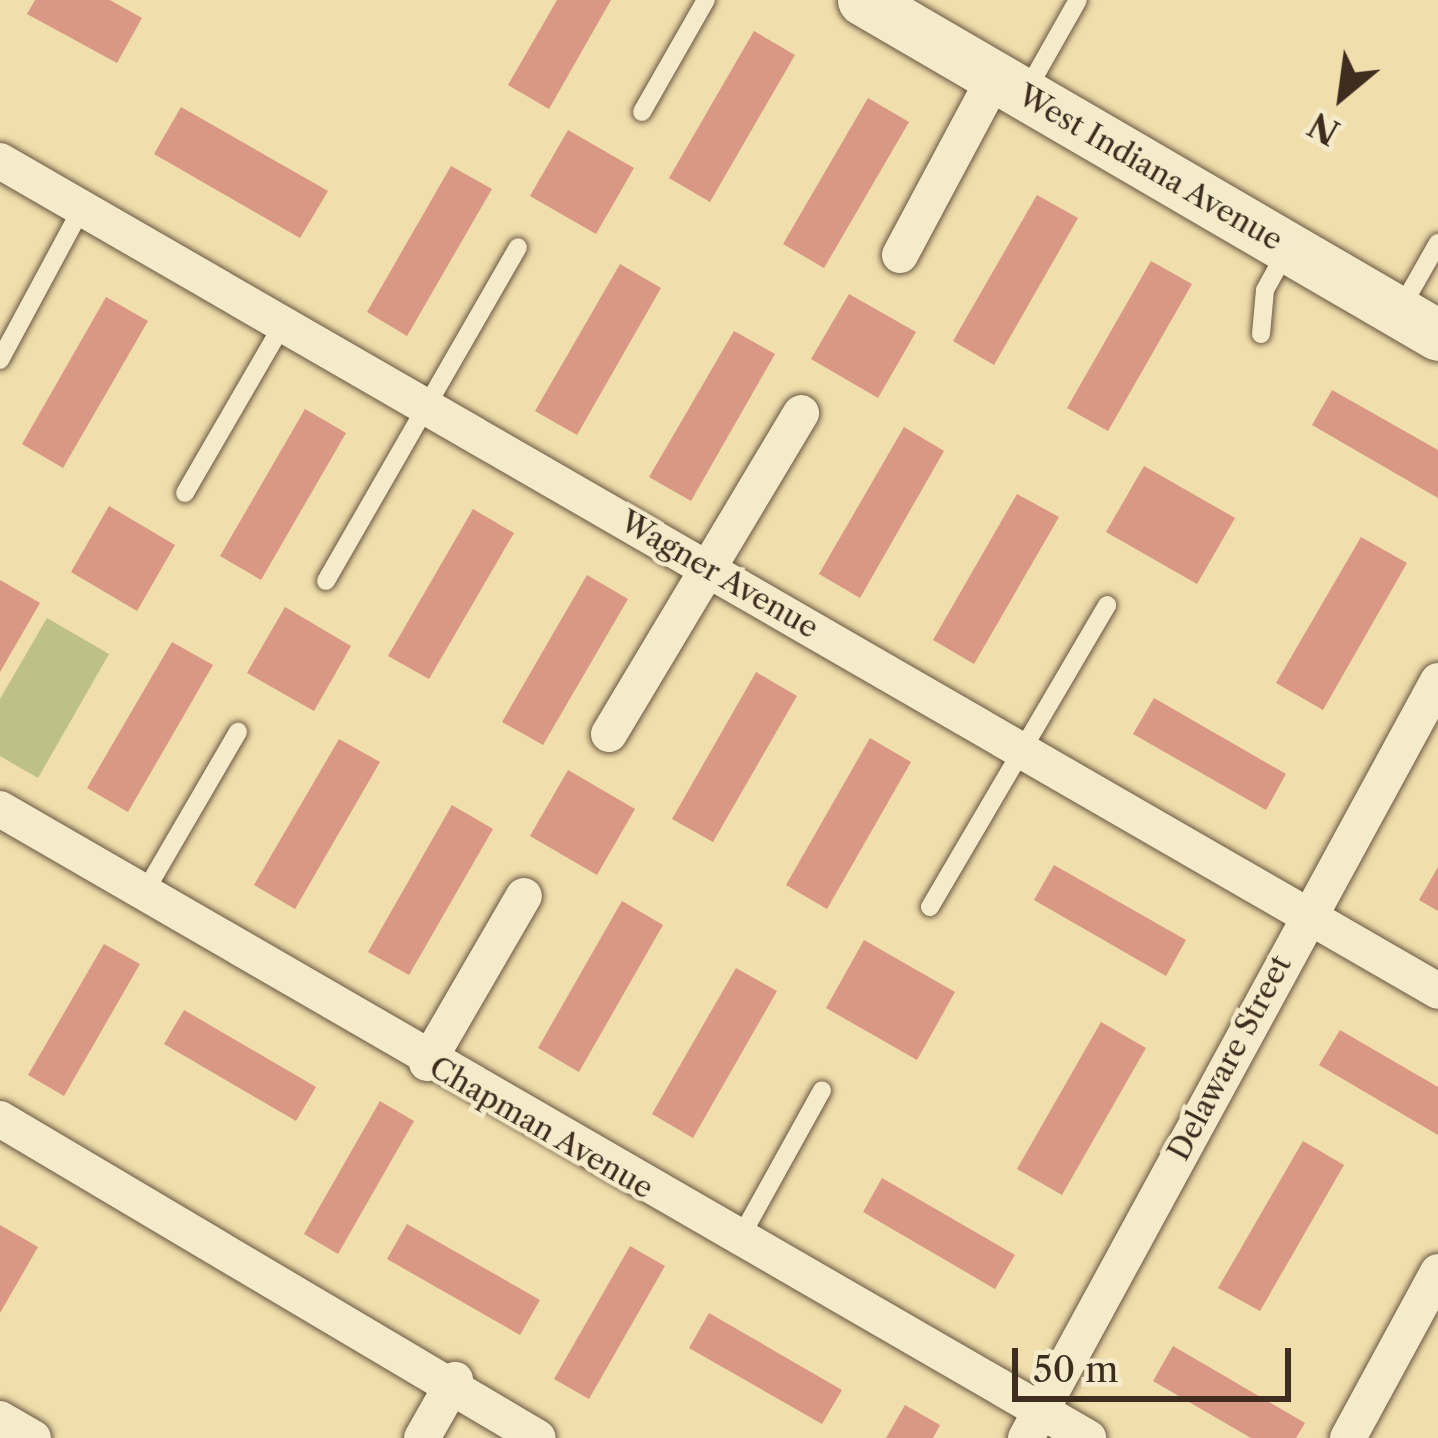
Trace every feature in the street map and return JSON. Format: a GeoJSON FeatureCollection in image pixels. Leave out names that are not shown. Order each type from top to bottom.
{"type":"FeatureCollection","features":[{"type":"Feature","properties":{"kind":"street","name":"West Indiana Avenue"},"geometry":{"type":"LineString","coordinates":[[863,0],[1418,324]]}},
{"type":"Feature","properties":{"kind":"street"},"geometry":{"type":"LineString","coordinates":[[900,255],[1010,86]]}},
{"type":"Feature","properties":{"kind":"street","name":"Wagner Avenue"},"geometry":{"type":"LineString","coordinates":[[0,161],[1438,991]]}},
{"type":"Feature","properties":{"kind":"street"},"geometry":{"type":"LineString","coordinates":[[609,734],[801,412]]}},
{"type":"Feature","properties":{"kind":"street","name":"Delaware Street"},"geometry":{"type":"LineString","coordinates":[[1033,1424],[1438,681]]}},
{"type":"Feature","properties":{"kind":"street","name":"Chapman Avenue"},"geometry":{"type":"LineString","coordinates":[[0,809],[427,1063],[739,1240],[1033,1424],[1088,1438]]}},
{"type":"Feature","properties":{"kind":"street"},"geometry":{"type":"LineString","coordinates":[[427,1063],[524,896]]}},
{"type":"Feature","properties":{"kind":"street"},"geometry":{"type":"LineString","coordinates":[[0,1119],[453,1383],[538,1438]]}},
{"type":"Feature","properties":{"kind":"street"},"geometry":{"type":"LineString","coordinates":[[1348,1438],[1438,1272]]}},
{"type":"Feature","properties":{"kind":"street"},"geometry":{"type":"LineString","coordinates":[[422,1438],[453,1383]]}},
{"type":"Feature","properties":{"kind":"street"},"geometry":{"type":"LineString","coordinates":[[0,1419],[33,1438]]}},
{"type":"Feature","properties":{"kind":"lane"},"geometry":{"type":"LineString","coordinates":[[642,112],[706,0]]}},
{"type":"Feature","properties":{"kind":"lane"},"geometry":{"type":"LineString","coordinates":[[1010,86],[1078,0]]}},
{"type":"Feature","properties":{"kind":"lane"},"geometry":{"type":"LineString","coordinates":[[0,361],[82,208]]}},
{"type":"Feature","properties":{"kind":"lane"},"geometry":{"type":"LineString","coordinates":[[1418,324],[1438,243]]}},
{"type":"Feature","properties":{"kind":"lane"},"geometry":{"type":"LineString","coordinates":[[326,581],[518,248]]}},
{"type":"Feature","properties":{"kind":"lane"},"geometry":{"type":"LineString","coordinates":[[1261,334],[1265,290],[1288,248]]}},
{"type":"Feature","properties":{"kind":"lane"},"geometry":{"type":"LineString","coordinates":[[185,493],[283,323]]}},
{"type":"Feature","properties":{"kind":"lane"},"geometry":{"type":"LineString","coordinates":[[930,908],[1107,605]]}},
{"type":"Feature","properties":{"kind":"lane"},"geometry":{"type":"LineString","coordinates":[[143,895],[238,732]]}},
{"type":"Feature","properties":{"kind":"lane"},"geometry":{"type":"LineString","coordinates":[[739,1240],[822,1090]]}},
{"type":"Feature","properties":{"kind":"green space"},"geometry":{"type":"Polygon","coordinates":[[[47,618],[109,654],[38,778],[0,756],[0,699],[47,618]]]}},
{"type":"Feature","properties":{"kind":"building"},"geometry":{"type":"Polygon","coordinates":[[[35,0],[110,0],[142,18],[117,63],[27,14],[35,0]]]}},
{"type":"Feature","properties":{"kind":"building"},"geometry":{"type":"Polygon","coordinates":[[[557,0],[611,0],[549,109],[508,85],[557,0]]]}},
{"type":"Feature","properties":{"kind":"building"},"geometry":{"type":"Polygon","coordinates":[[[754,31],[795,55],[710,202],[669,178],[754,31]]]}},
{"type":"Feature","properties":{"kind":"building"},"geometry":{"type":"Polygon","coordinates":[[[868,98],[909,122],[824,268],[783,244],[868,98]]]}},
{"type":"Feature","properties":{"kind":"building"},"geometry":{"type":"Polygon","coordinates":[[[181,107],[328,191],[300,238],[154,154],[181,107]]]}},
{"type":"Feature","properties":{"kind":"building"},"geometry":{"type":"Polygon","coordinates":[[[568,130],[634,168],[596,234],[530,196],[568,130]]]}},
{"type":"Feature","properties":{"kind":"building"},"geometry":{"type":"Polygon","coordinates":[[[451,166],[492,189],[407,336],[367,312],[451,166]]]}},
{"type":"Feature","properties":{"kind":"building"},"geometry":{"type":"Polygon","coordinates":[[[1037,195],[1078,218],[994,365],[953,341],[1037,195]]]}},
{"type":"Feature","properties":{"kind":"building"},"geometry":{"type":"Polygon","coordinates":[[[1151,261],[1192,284],[1108,431],[1067,408],[1151,261]]]}},
{"type":"Feature","properties":{"kind":"building"},"geometry":{"type":"Polygon","coordinates":[[[620,264],[661,288],[577,435],[535,411],[620,264]]]}},
{"type":"Feature","properties":{"kind":"building"},"geometry":{"type":"Polygon","coordinates":[[[849,294],[916,332],[878,398],[811,359],[849,294]]]}},
{"type":"Feature","properties":{"kind":"building"},"geometry":{"type":"Polygon","coordinates":[[[106,297],[148,321],[63,468],[22,444],[106,297]]]}},
{"type":"Feature","properties":{"kind":"building"},"geometry":{"type":"Polygon","coordinates":[[[734,331],[775,354],[691,501],[649,477],[734,331]]]}},
{"type":"Feature","properties":{"kind":"building"},"geometry":{"type":"Polygon","coordinates":[[[1332,390],[1438,450],[1438,498],[1312,425],[1332,390]]]}},
{"type":"Feature","properties":{"kind":"building"},"geometry":{"type":"Polygon","coordinates":[[[305,409],[346,433],[261,580],[220,556],[305,409]]]}},
{"type":"Feature","properties":{"kind":"building"},"geometry":{"type":"Polygon","coordinates":[[[904,427],[944,451],[860,598],[819,574],[904,427]]]}},
{"type":"Feature","properties":{"kind":"building"},"geometry":{"type":"Polygon","coordinates":[[[1144,466],[1235,518],[1197,584],[1106,532],[1144,466]]]}},
{"type":"Feature","properties":{"kind":"building"},"geometry":{"type":"Polygon","coordinates":[[[1017,494],[1059,517],[974,664],[933,640],[1017,494]]]}},
{"type":"Feature","properties":{"kind":"building"},"geometry":{"type":"Polygon","coordinates":[[[109,506],[175,545],[137,611],[71,572],[109,506]]]}},
{"type":"Feature","properties":{"kind":"building"},"geometry":{"type":"Polygon","coordinates":[[[473,509],[514,533],[429,679],[388,656],[473,509]]]}},
{"type":"Feature","properties":{"kind":"building"},"geometry":{"type":"Polygon","coordinates":[[[1361,537],[1407,563],[1323,710],[1276,683],[1361,537]]]}},
{"type":"Feature","properties":{"kind":"building"},"geometry":{"type":"Polygon","coordinates":[[[587,575],[628,599],[543,745],[502,722],[587,575]]]}},
{"type":"Feature","properties":{"kind":"building"},"geometry":{"type":"Polygon","coordinates":[[[0,580],[40,603],[0,672],[0,580]]]}},
{"type":"Feature","properties":{"kind":"building"},"geometry":{"type":"Polygon","coordinates":[[[285,607],[351,646],[314,711],[247,673],[285,607]]]}},
{"type":"Feature","properties":{"kind":"building"},"geometry":{"type":"Polygon","coordinates":[[[172,642],[213,665],[128,812],[87,788],[172,642]]]}},
{"type":"Feature","properties":{"kind":"building"},"geometry":{"type":"Polygon","coordinates":[[[756,672],[797,696],[713,842],[672,819],[756,672]]]}},
{"type":"Feature","properties":{"kind":"building"},"geometry":{"type":"Polygon","coordinates":[[[1154,698],[1286,774],[1266,810],[1133,734],[1154,698]]]}},
{"type":"Feature","properties":{"kind":"building"},"geometry":{"type":"Polygon","coordinates":[[[870,738],[911,762],[827,909],[786,885],[870,738]]]}},
{"type":"Feature","properties":{"kind":"building"},"geometry":{"type":"Polygon","coordinates":[[[339,739],[380,762],[295,909],[254,885],[339,739]]]}},
{"type":"Feature","properties":{"kind":"building"},"geometry":{"type":"Polygon","coordinates":[[[568,770],[635,809],[597,875],[530,836],[568,770]]]}},
{"type":"Feature","properties":{"kind":"building"},"geometry":{"type":"Polygon","coordinates":[[[452,805],[493,829],[409,975],[368,952],[452,805]]]}},
{"type":"Feature","properties":{"kind":"building"},"geometry":{"type":"Polygon","coordinates":[[[1054,865],[1186,940],[1166,976],[1034,900],[1054,865]]]}},
{"type":"Feature","properties":{"kind":"building"},"geometry":{"type":"Polygon","coordinates":[[[1438,867],[1438,911],[1419,900],[1438,867]]]}},
{"type":"Feature","properties":{"kind":"building"},"geometry":{"type":"Polygon","coordinates":[[[622,901],[663,925],[579,1072],[538,1048],[622,901]]]}},
{"type":"Feature","properties":{"kind":"building"},"geometry":{"type":"Polygon","coordinates":[[[864,940],[955,992],[917,1060],[826,1008],[864,940]]]}},
{"type":"Feature","properties":{"kind":"building"},"geometry":{"type":"Polygon","coordinates":[[[104,944],[140,964],[64,1096],[28,1075],[104,944]]]}},
{"type":"Feature","properties":{"kind":"building"},"geometry":{"type":"Polygon","coordinates":[[[736,968],[777,991],[693,1138],[652,1114],[736,968]]]}},
{"type":"Feature","properties":{"kind":"building"},"geometry":{"type":"Polygon","coordinates":[[[184,1010],[316,1087],[296,1121],[164,1044],[184,1010]]]}},
{"type":"Feature","properties":{"kind":"building"},"geometry":{"type":"Polygon","coordinates":[[[1101,1022],[1146,1048],[1062,1195],[1017,1169],[1101,1022]]]}},
{"type":"Feature","properties":{"kind":"building"},"geometry":{"type":"Polygon","coordinates":[[[1340,1030],[1438,1087],[1438,1135],[1319,1065],[1340,1030]]]}},
{"type":"Feature","properties":{"kind":"building"},"geometry":{"type":"Polygon","coordinates":[[[380,1101],[414,1121],[338,1254],[304,1234],[380,1101]]]}},
{"type":"Feature","properties":{"kind":"building"},"geometry":{"type":"Polygon","coordinates":[[[1303,1141],[1344,1165],[1260,1311],[1218,1288],[1303,1141]]]}},
{"type":"Feature","properties":{"kind":"building"},"geometry":{"type":"Polygon","coordinates":[[[882,1178],[1015,1255],[995,1289],[863,1212],[882,1178]]]}},
{"type":"Feature","properties":{"kind":"building"},"geometry":{"type":"Polygon","coordinates":[[[407,1224],[540,1300],[520,1335],[387,1259],[407,1224]]]}},
{"type":"Feature","properties":{"kind":"building"},"geometry":{"type":"Polygon","coordinates":[[[0,1225],[38,1247],[0,1313],[0,1225]]]}},
{"type":"Feature","properties":{"kind":"building"},"geometry":{"type":"Polygon","coordinates":[[[630,1246],[665,1266],[589,1399],[554,1379],[630,1246]]]}},
{"type":"Feature","properties":{"kind":"building"},"geometry":{"type":"Polygon","coordinates":[[[709,1313],[842,1390],[822,1424],[689,1348],[709,1313]]]}},
{"type":"Feature","properties":{"kind":"building"},"geometry":{"type":"Polygon","coordinates":[[[1173,1346],[1305,1423],[1296,1438],[1251,1438],[1153,1381],[1173,1346]]]}},
{"type":"Feature","properties":{"kind":"building"},"geometry":{"type":"Polygon","coordinates":[[[905,1405],[940,1425],[933,1438],[886,1438],[905,1405]]]}}]}
